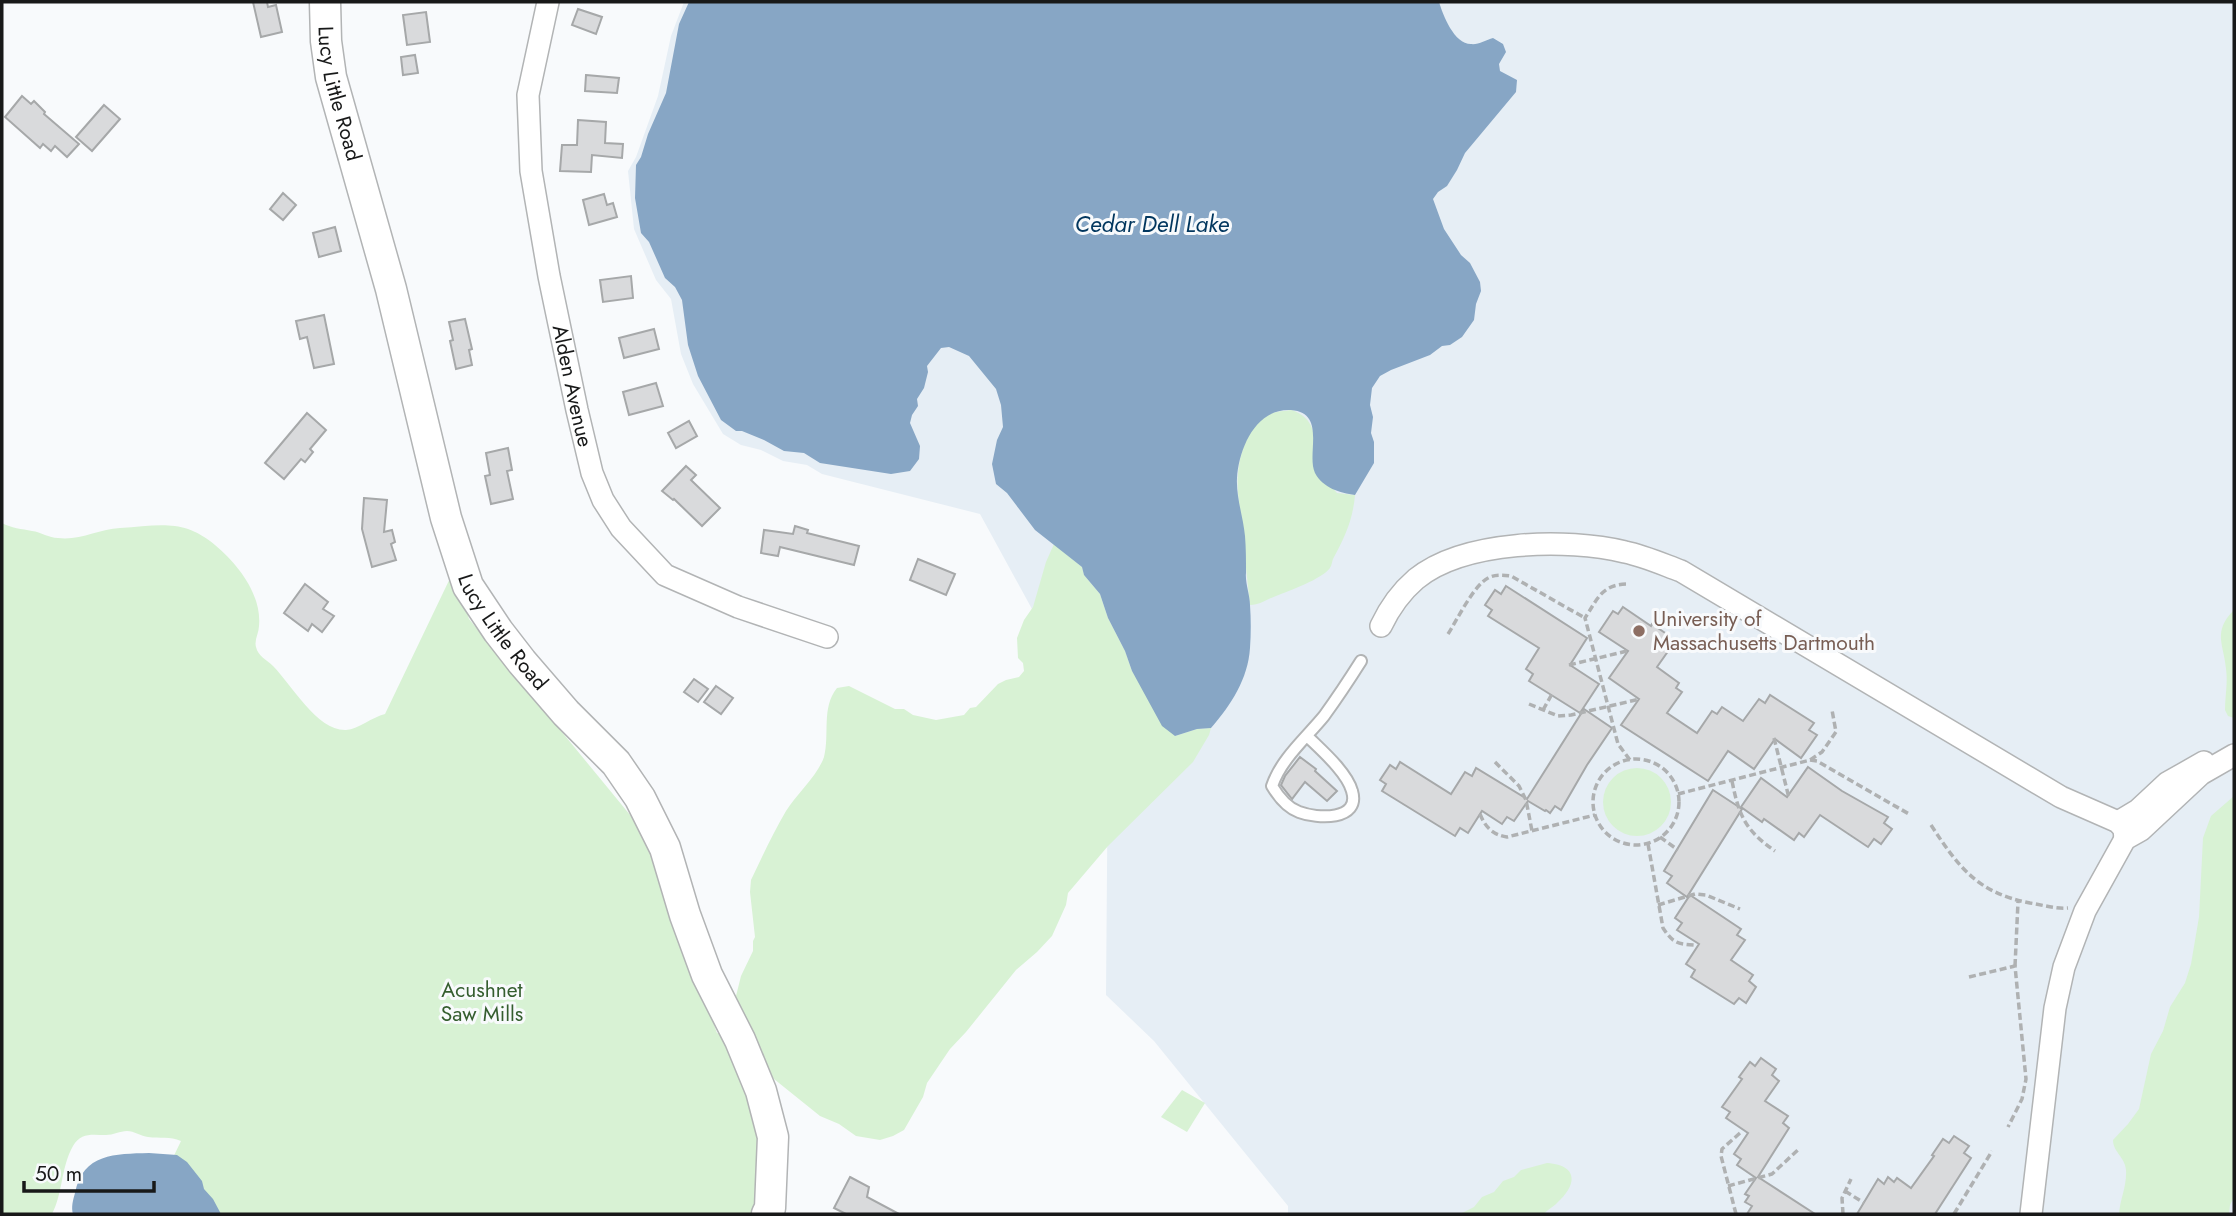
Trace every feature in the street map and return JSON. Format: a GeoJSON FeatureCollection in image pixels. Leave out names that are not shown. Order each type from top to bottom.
{"type":"FeatureCollection","features":[{"type":"Feature","properties":{"kind":"street","name":"Lucy Little Road"},"geometry":{"type":"LineString","coordinates":[[325,2],[326,41],[331,77],[391,289],[446,518],[468,586],[522,662],[566,713],[616,763],[640,797],[665,848],[703,963],[761,1091],[774,1137],[770,1208],[767,1214]]}},
{"type":"Feature","properties":{"kind":"street","name":"Alden Avenue"},"geometry":{"type":"LineString","coordinates":[[548,2],[528,96],[531,171],[549,276],[577,410],[592,473],[603,500],[621,528],[665,575],[738,607],[827,637]]}},
{"type":"Feature","properties":{"kind":"street"},"geometry":{"type":"LineString","coordinates":[[1381,626],[1400,596],[1417,578],[1444,563],[1510,545],[1586,545],[1625,551],[1681,571],[2121,830],[2141,830],[2202,774],[2234,755]]}},
{"type":"Feature","properties":{"kind":"street"},"geometry":{"type":"LineString","coordinates":[[2031,1214],[2047,1091],[2050,1045],[2064,967],[2088,903],[2121,830],[2138,810],[2167,783],[2234,747]]}},
{"type":"Feature","properties":{"kind":"lane"},"geometry":{"type":"LineString","coordinates":[[1307,736],[1347,779],[1353,793],[1352,804],[1344,814],[1334,817],[1300,813],[1277,795],[1272,786],[1276,772],[1344,688],[1361,661]]}},
{"type":"Feature","properties":{"kind":"path"},"geometry":{"type":"LineString","coordinates":[[1448,634],[1481,582],[1490,576],[1511,576],[1585,618],[1618,744],[1630,760]]}},
{"type":"Feature","properties":{"kind":"path"},"geometry":{"type":"LineString","coordinates":[[1585,618],[1603,592],[1613,584],[1626,584]]}},
{"type":"Feature","properties":{"kind":"path"},"geometry":{"type":"LineString","coordinates":[[1569,665],[1627,651]]}},
{"type":"Feature","properties":{"kind":"path"},"geometry":{"type":"LineString","coordinates":[[1543,710],[1552,694]]}},
{"type":"Feature","properties":{"kind":"path"},"geometry":{"type":"LineString","coordinates":[[1529,704],[1558,716],[1640,699]]}},
{"type":"Feature","properties":{"kind":"path"},"geometry":{"type":"LineString","coordinates":[[1678,794],[1810,760],[1822,752],[1836,732],[1832,710]]}},
{"type":"Feature","properties":{"kind":"path"},"geometry":{"type":"LineString","coordinates":[[1774,738],[1789,798]]}},
{"type":"Feature","properties":{"kind":"path"},"geometry":{"type":"LineString","coordinates":[[1630,760],[1651,762],[1660,767],[1674,783],[1678,794],[1677,814],[1661,837],[1648,843],[1630,845],[1605,832],[1595,816],[1592,803],[1599,779],[1618,763],[1630,760]]}},
{"type":"Feature","properties":{"kind":"path"},"geometry":{"type":"LineString","coordinates":[[1810,760],[1817,761],[1909,814]]}},
{"type":"Feature","properties":{"kind":"path"},"geometry":{"type":"LineString","coordinates":[[1495,762],[1519,786],[1526,800],[1532,831]]}},
{"type":"Feature","properties":{"kind":"path"},"geometry":{"type":"LineString","coordinates":[[1732,780],[1739,812],[1747,826],[1758,839],[1775,851]]}},
{"type":"Feature","properties":{"kind":"path"},"geometry":{"type":"LineString","coordinates":[[1480,814],[1489,830],[1507,837],[1595,816]]}},
{"type":"Feature","properties":{"kind":"path"},"geometry":{"type":"LineString","coordinates":[[1931,825],[1968,874],[1988,890],[2007,899],[2055,908],[2071,907]]}},
{"type":"Feature","properties":{"kind":"path"},"geometry":{"type":"LineString","coordinates":[[1661,837],[1678,850]]}},
{"type":"Feature","properties":{"kind":"path"},"geometry":{"type":"LineString","coordinates":[[1648,843],[1663,928],[1678,944],[1694,945]]}},
{"type":"Feature","properties":{"kind":"path"},"geometry":{"type":"LineString","coordinates":[[1658,905],[1695,894],[1706,895],[1740,909]]}},
{"type":"Feature","properties":{"kind":"path"},"geometry":{"type":"LineString","coordinates":[[2008,1127],[2022,1099],[2026,1079],[2015,966],[2019,901]]}},
{"type":"Feature","properties":{"kind":"path"},"geometry":{"type":"LineString","coordinates":[[1969,977],[2015,966]]}},
{"type":"Feature","properties":{"kind":"path"},"geometry":{"type":"LineString","coordinates":[[1735,1214],[1721,1156],[1722,1149],[1740,1133]]}},
{"type":"Feature","properties":{"kind":"path"},"geometry":{"type":"LineString","coordinates":[[1728,1186],[1772,1174],[1800,1148]]}},
{"type":"Feature","properties":{"kind":"path"},"geometry":{"type":"LineString","coordinates":[[1954,1214],[1992,1151]]}},
{"type":"Feature","properties":{"kind":"path"},"geometry":{"type":"LineString","coordinates":[[1843,1214],[1842,1198],[1850,1179]]}},
{"type":"Feature","properties":{"kind":"path"},"geometry":{"type":"LineString","coordinates":[[1845,1191],[1864,1203]]}},
{"type":"Feature","properties":{"kind":"shaded area","name":"University of Massachusetts Dartmouth"},"geometry":{"type":"Polygon","coordinates":[[[684,2],[2234,2],[2234,1214],[1288,1214],[1288,1206],[1154,1041],[1106,995],[1108,748],[980,514],[822,474],[807,465],[783,461],[761,450],[741,445],[723,434],[693,384],[681,354],[671,299],[656,280],[634,229],[628,171],[636,157],[658,96],[671,36],[684,2]]]}},
{"type":"Feature","properties":{"kind":"green space"},"geometry":{"type":"Polygon","coordinates":[[[1292,410],[1307,420],[1314,433],[1314,467],[1337,493],[1355,495],[1352,512],[1345,535],[1331,567],[1326,572],[1297,588],[1250,605],[1238,493],[1240,460],[1247,438],[1261,420],[1272,413],[1292,410]]]}},
{"type":"Feature","properties":{"kind":"green space","name":"Acushnet Saw Mills"},"geometry":{"type":"Polygon","coordinates":[[[2,523],[58,538],[158,525],[181,527],[203,536],[232,561],[247,581],[259,614],[256,644],[259,653],[315,715],[335,728],[346,730],[385,714],[454,570],[469,619],[649,838],[717,1033],[723,1034],[766,1112],[761,1214],[202,1214],[156,1193],[181,1141],[127,1131],[109,1135],[87,1135],[76,1142],[66,1163],[52,1214],[2,1214],[2,523]]]}},
{"type":"Feature","properties":{"kind":"green space"},"geometry":{"type":"Polygon","coordinates":[[[1054,544],[1082,567],[1084,575],[1100,594],[1132,671],[1175,736],[1211,728],[1209,735],[1193,762],[1108,846],[1068,893],[1066,905],[1052,936],[1016,970],[950,1049],[927,1083],[923,1097],[904,1130],[880,1140],[856,1136],[839,1124],[820,1116],[774,1079],[754,1049],[736,996],[741,976],[753,951],[755,937],[751,880],[786,811],[821,764],[826,748],[829,704],[837,688],[849,686],[895,709],[904,709],[913,715],[936,720],[964,715],[970,708],[976,707],[998,684],[1019,677],[1024,671],[1023,663],[1018,658],[1017,638],[1033,607],[1054,544]]]}},
{"type":"Feature","properties":{"kind":"green space"},"geometry":{"type":"Polygon","coordinates":[[[2234,610],[2234,718],[2228,716],[2225,710],[2227,674],[2221,632],[2234,610]]]}},
{"type":"Feature","properties":{"kind":"green space"},"geometry":{"type":"Polygon","coordinates":[[[1630,768],[1644,768],[1656,773],[1666,783],[1671,802],[1666,821],[1656,831],[1644,836],[1630,836],[1618,831],[1608,821],[1603,809],[1603,795],[1608,783],[1618,773],[1630,768]]]}},
{"type":"Feature","properties":{"kind":"green space"},"geometry":{"type":"Polygon","coordinates":[[[2234,796],[2234,1197],[2229,1214],[2119,1214],[2126,1170],[2113,1140],[2139,1109],[2151,1054],[2163,1031],[2170,1007],[2185,983],[2199,917],[2203,838],[2211,816],[2234,796]]]}},
{"type":"Feature","properties":{"kind":"green space"},"geometry":{"type":"Polygon","coordinates":[[[1182,1090],[1205,1103],[1187,1132],[1161,1117],[1182,1090]]]}},
{"type":"Feature","properties":{"kind":"green space"},"geometry":{"type":"Polygon","coordinates":[[[1547,1163],[1565,1168],[1572,1177],[1564,1196],[1544,1214],[1460,1214],[1474,1207],[1482,1197],[1494,1192],[1503,1181],[1514,1177],[1521,1170],[1547,1163]]]}},
{"type":"Feature","properties":{"kind":"water","name":"Cedar Dell Lake"},"geometry":{"type":"Polygon","coordinates":[[[689,2],[1439,2],[1450,28],[1465,43],[1474,44],[1493,38],[1503,44],[1506,52],[1499,64],[1500,71],[1517,80],[1516,92],[1465,153],[1447,186],[1433,199],[1444,229],[1461,255],[1470,263],[1480,282],[1481,291],[1474,320],[1462,337],[1450,345],[1442,346],[1430,355],[1380,376],[1372,388],[1370,405],[1373,417],[1371,433],[1374,463],[1355,495],[1332,489],[1318,478],[1313,465],[1312,426],[1309,418],[1302,413],[1279,411],[1259,423],[1252,432],[1241,454],[1237,478],[1250,601],[1249,659],[1237,691],[1211,728],[1175,736],[1162,726],[1132,671],[1100,594],[1084,575],[1082,567],[1035,530],[1007,493],[996,484],[992,464],[1003,427],[1001,405],[996,389],[969,356],[949,347],[941,348],[927,366],[924,388],[917,399],[918,406],[910,423],[920,446],[919,459],[910,471],[891,474],[820,463],[804,453],[784,451],[764,440],[736,431],[721,420],[698,376],[688,345],[682,300],[675,287],[665,278],[649,242],[641,233],[635,198],[636,165],[666,93],[679,24],[689,2]]]}},
{"type":"Feature","properties":{"kind":"water"},"geometry":{"type":"Polygon","coordinates":[[[124,1154],[177,1155],[187,1162],[202,1181],[204,1189],[221,1214],[73,1214],[73,1201],[79,1180],[93,1163],[102,1158],[124,1154]]]}},
{"type":"Feature","properties":{"kind":"building"},"geometry":{"type":"Polygon","coordinates":[[[253,2],[267,2],[268,7],[276,5],[282,32],[261,37],[253,2]]]}},
{"type":"Feature","properties":{"kind":"building"},"geometry":{"type":"Polygon","coordinates":[[[578,9],[602,17],[596,34],[572,25],[578,9]]]}},
{"type":"Feature","properties":{"kind":"building"},"geometry":{"type":"Polygon","coordinates":[[[426,12],[430,42],[407,45],[403,15],[426,12]]]}},
{"type":"Feature","properties":{"kind":"building"},"geometry":{"type":"Polygon","coordinates":[[[415,55],[418,73],[403,75],[401,57],[415,55]]]}},
{"type":"Feature","properties":{"kind":"building"},"geometry":{"type":"Polygon","coordinates":[[[586,75],[619,78],[617,93],[585,91],[586,75]]]}},
{"type":"Feature","properties":{"kind":"building"},"geometry":{"type":"Polygon","coordinates":[[[22,96],[31,104],[34,101],[44,114],[79,144],[67,157],[55,146],[51,151],[43,144],[40,148],[5,117],[22,96]]]}},
{"type":"Feature","properties":{"kind":"building"},"geometry":{"type":"Polygon","coordinates":[[[104,105],[120,119],[92,151],[76,137],[104,105]]]}},
{"type":"Feature","properties":{"kind":"building"},"geometry":{"type":"Polygon","coordinates":[[[578,120],[606,122],[605,143],[623,144],[622,158],[592,155],[591,172],[560,171],[562,145],[577,145],[578,120]]]}},
{"type":"Feature","properties":{"kind":"building"},"geometry":{"type":"Polygon","coordinates":[[[283,193],[296,205],[283,220],[270,209],[283,193]]]}},
{"type":"Feature","properties":{"kind":"building"},"geometry":{"type":"Polygon","coordinates":[[[604,194],[607,205],[613,203],[617,217],[589,225],[583,200],[604,194]]]}},
{"type":"Feature","properties":{"kind":"building"},"geometry":{"type":"Polygon","coordinates":[[[335,227],[341,251],[319,257],[313,233],[335,227]]]}},
{"type":"Feature","properties":{"kind":"building"},"geometry":{"type":"Polygon","coordinates":[[[631,276],[633,298],[603,302],[600,280],[631,276]]]}},
{"type":"Feature","properties":{"kind":"building"},"geometry":{"type":"Polygon","coordinates":[[[324,315],[334,364],[314,368],[307,337],[300,339],[296,321],[324,315]]]}},
{"type":"Feature","properties":{"kind":"building"},"geometry":{"type":"Polygon","coordinates":[[[465,319],[472,349],[469,350],[472,365],[456,369],[449,322],[465,319]]]}},
{"type":"Feature","properties":{"kind":"building"},"geometry":{"type":"Polygon","coordinates":[[[654,329],[659,349],[624,358],[619,338],[654,329]]]}},
{"type":"Feature","properties":{"kind":"building"},"geometry":{"type":"Polygon","coordinates":[[[656,383],[663,406],[629,415],[623,392],[656,383]]]}},
{"type":"Feature","properties":{"kind":"building"},"geometry":{"type":"Polygon","coordinates":[[[307,413],[326,430],[310,449],[313,452],[305,462],[301,459],[284,479],[265,463],[307,413]]]}},
{"type":"Feature","properties":{"kind":"building"},"geometry":{"type":"Polygon","coordinates":[[[689,421],[697,436],[676,448],[668,433],[689,421]]]}},
{"type":"Feature","properties":{"kind":"building"},"geometry":{"type":"Polygon","coordinates":[[[508,448],[512,470],[507,471],[513,499],[491,504],[485,476],[490,475],[486,453],[508,448]]]}},
{"type":"Feature","properties":{"kind":"building"},"geometry":{"type":"Polygon","coordinates":[[[686,466],[696,475],[691,480],[720,508],[702,526],[662,491],[686,466]]]}},
{"type":"Feature","properties":{"kind":"building"},"geometry":{"type":"Polygon","coordinates":[[[364,498],[387,500],[384,532],[392,530],[395,542],[391,544],[396,560],[372,567],[362,529],[364,498]]]}},
{"type":"Feature","properties":{"kind":"building"},"geometry":{"type":"Polygon","coordinates":[[[795,526],[808,530],[807,533],[859,546],[854,565],[780,547],[778,556],[761,553],[764,530],[793,534],[795,526]]]}},
{"type":"Feature","properties":{"kind":"building"},"geometry":{"type":"Polygon","coordinates":[[[918,559],[955,574],[946,595],[910,580],[918,559]]]}},
{"type":"Feature","properties":{"kind":"building"},"geometry":{"type":"Polygon","coordinates":[[[305,584],[328,602],[323,609],[334,616],[322,632],[312,624],[308,631],[284,613],[305,584]]]}},
{"type":"Feature","properties":{"kind":"building"},"geometry":{"type":"Polygon","coordinates":[[[1506,586],[1587,638],[1570,665],[1599,684],[1580,713],[1529,681],[1533,674],[1526,669],[1539,648],[1488,616],[1492,610],[1485,605],[1495,590],[1501,594],[1506,586]]]}},
{"type":"Feature","properties":{"kind":"building"},"geometry":{"type":"Polygon","coordinates":[[[1623,607],[1668,635],[1663,642],[1671,647],[1657,667],[1679,683],[1676,688],[1682,692],[1667,713],[1697,733],[1712,711],[1717,714],[1722,707],[1743,721],[1759,699],[1765,703],[1770,695],[1814,723],[1809,730],[1817,735],[1801,758],[1775,739],[1754,769],[1728,751],[1708,781],[1621,725],[1639,699],[1609,678],[1628,651],[1599,632],[1613,611],[1618,614],[1623,607]]]}},
{"type":"Feature","properties":{"kind":"building"},"geometry":{"type":"Polygon","coordinates":[[[694,679],[708,689],[698,702],[684,692],[694,679]]]}},
{"type":"Feature","properties":{"kind":"building"},"geometry":{"type":"Polygon","coordinates":[[[716,686],[733,698],[721,714],[704,702],[716,686]]]}},
{"type":"Feature","properties":{"kind":"building"},"geometry":{"type":"Polygon","coordinates":[[[1584,709],[1612,728],[1561,810],[1555,806],[1550,813],[1528,801],[1514,821],[1507,817],[1502,824],[1482,811],[1468,833],[1460,828],[1455,836],[1382,791],[1386,784],[1380,780],[1390,765],[1396,769],[1400,762],[1451,794],[1465,772],[1472,776],[1476,768],[1527,799],[1584,709]]]}},
{"type":"Feature","properties":{"kind":"building"},"geometry":{"type":"Polygon","coordinates":[[[1300,757],[1337,791],[1327,801],[1305,782],[1292,799],[1281,785],[1300,757]]]}},
{"type":"Feature","properties":{"kind":"building"},"geometry":{"type":"Polygon","coordinates":[[[1808,767],[1842,791],[1888,817],[1884,823],[1892,829],[1881,844],[1874,839],[1868,847],[1820,815],[1804,837],[1799,833],[1794,840],[1741,807],[1761,778],[1787,797],[1808,767]]]}},
{"type":"Feature","properties":{"kind":"building"},"geometry":{"type":"Polygon","coordinates":[[[1713,790],[1742,809],[1687,897],[1667,883],[1672,876],[1664,871],[1713,790]]]}},
{"type":"Feature","properties":{"kind":"building"},"geometry":{"type":"Polygon","coordinates":[[[1690,895],[1741,929],[1737,935],[1745,940],[1731,960],[1753,975],[1749,981],[1756,987],[1746,1003],[1739,998],[1734,1004],[1691,977],[1695,970],[1686,964],[1699,944],[1677,930],[1682,923],[1675,918],[1690,895]]]}},
{"type":"Feature","properties":{"kind":"building"},"geometry":{"type":"Polygon","coordinates":[[[1761,1058],[1776,1069],[1772,1075],[1779,1081],[1765,1101],[1788,1116],[1783,1123],[1789,1128],[1758,1177],[1815,1214],[1747,1214],[1752,1206],[1745,1202],[1749,1196],[1745,1194],[1756,1178],[1737,1165],[1741,1159],[1734,1154],[1748,1133],[1726,1118],[1730,1112],[1722,1107],[1742,1079],[1739,1077],[1750,1062],[1755,1066],[1761,1058]]]}},
{"type":"Feature","properties":{"kind":"building"},"geometry":{"type":"Polygon","coordinates":[[[1954,1136],[1969,1146],[1964,1153],[1971,1158],[1935,1214],[1857,1214],[1878,1179],[1884,1184],[1888,1177],[1894,1182],[1897,1178],[1911,1188],[1943,1139],[1949,1143],[1954,1136]]]}},
{"type":"Feature","properties":{"kind":"building"},"geometry":{"type":"Polygon","coordinates":[[[850,1177],[869,1187],[867,1197],[899,1214],[846,1214],[834,1208],[850,1177]]]}},
{"type":"Feature","properties":{"kind":"place","name":"University of Massachusetts Dartmouth"},"geometry":{"type":"Point","coordinates":[1639,631]}}]}
